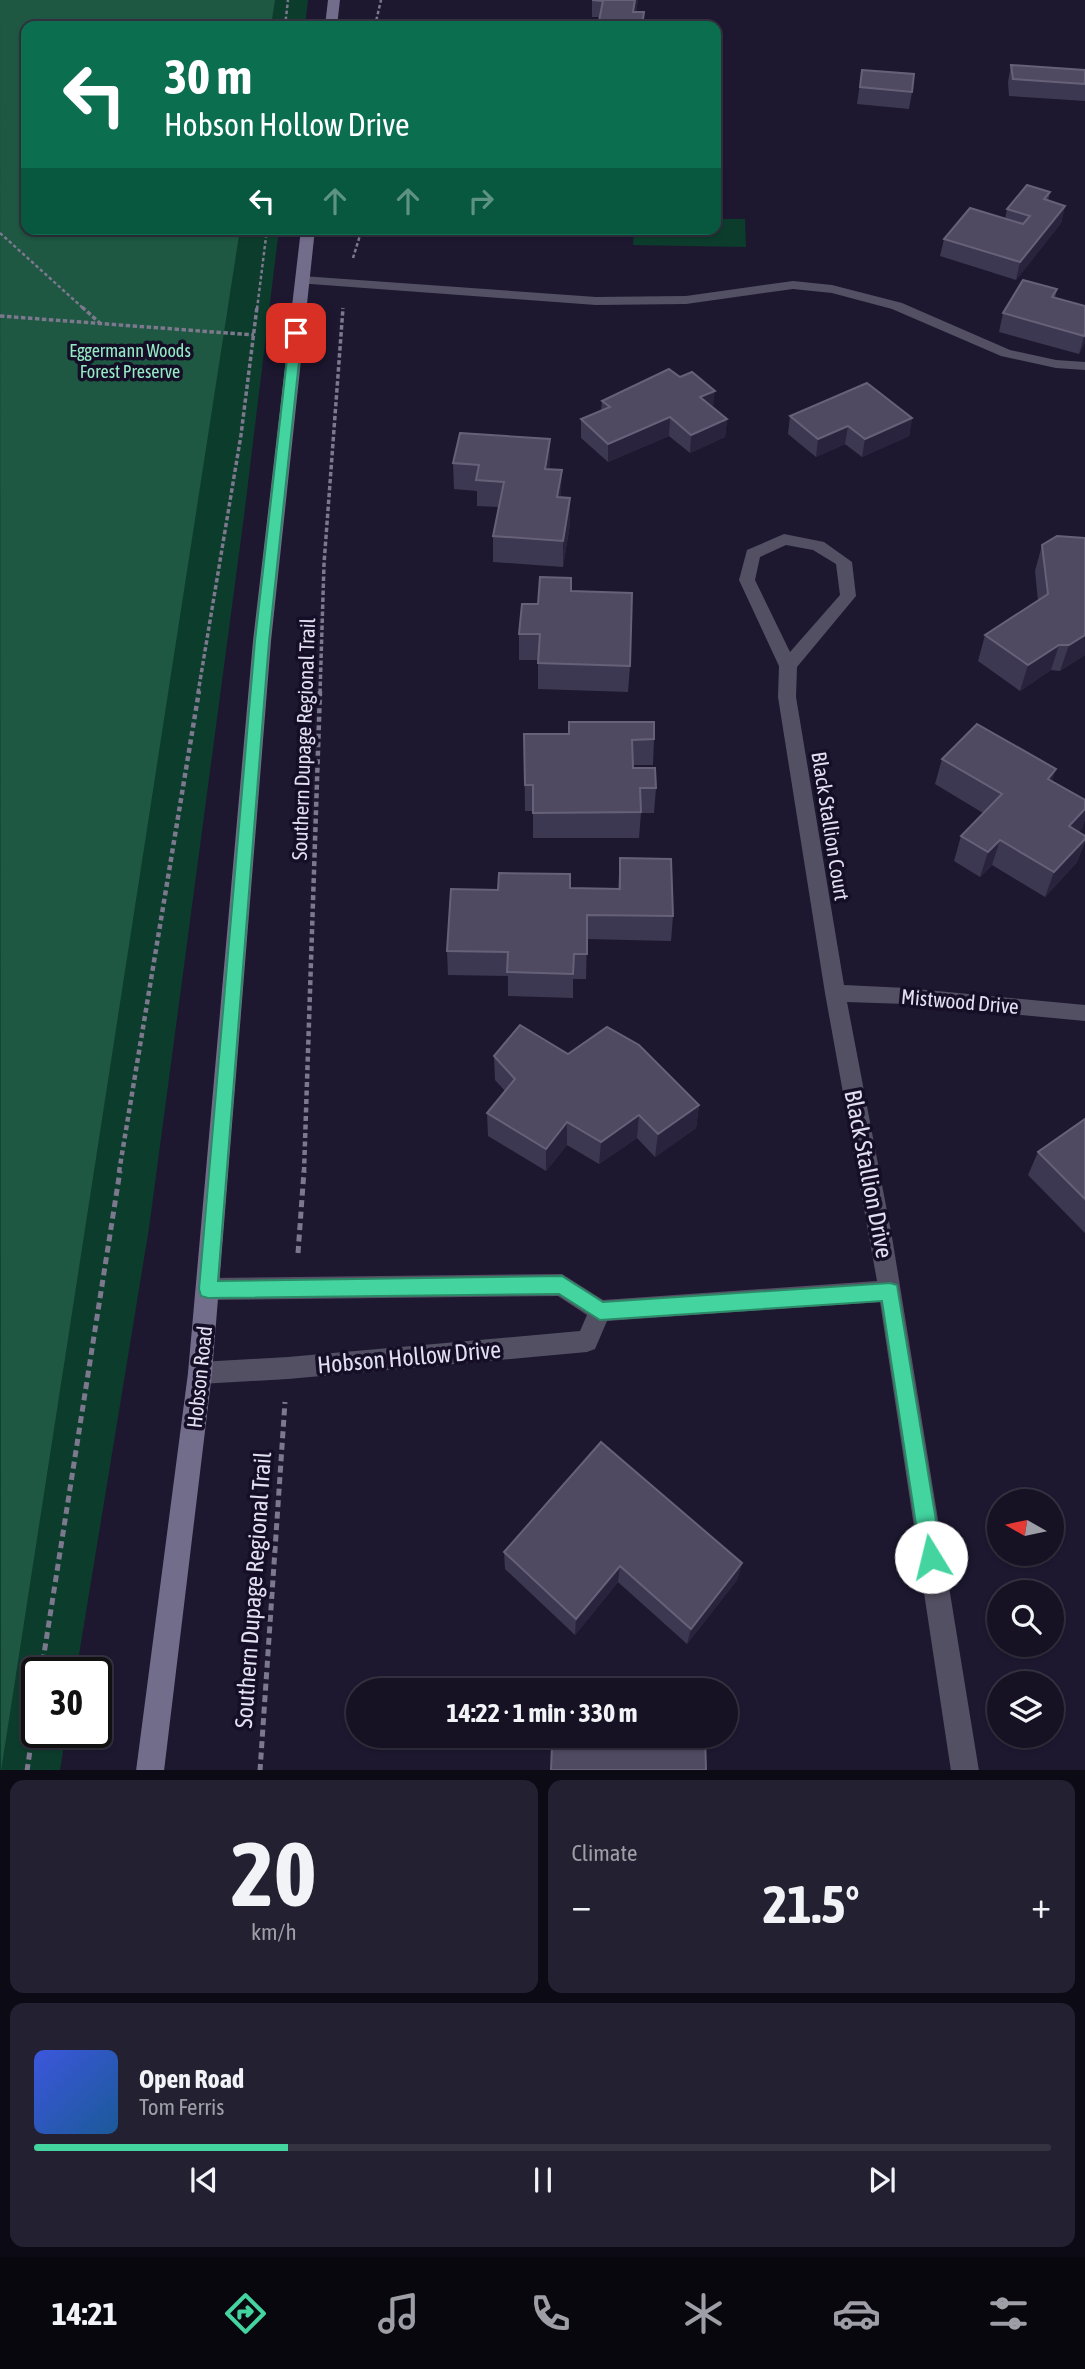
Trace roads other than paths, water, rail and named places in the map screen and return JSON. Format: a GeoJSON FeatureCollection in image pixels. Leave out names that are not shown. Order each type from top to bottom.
{"type":"FeatureCollection","features":[{"type":"Feature","properties":{"kind":"main road"},"geometry":{"type":"LineString","coordinates":[[332,21],[334,0]]}},
{"type":"Feature","properties":{"kind":"main road","name":"Hobson Road"},"geometry":{"type":"LineString","coordinates":[[150,1770],[200,1373],[262,641],[307,235]]}},
{"type":"Feature","properties":{"kind":"street"},"geometry":{"type":"LineString","coordinates":[[302,280],[607,301],[686,300],[793,285],[832,289],[897,306],[1006,353],[1056,364],[1085,366]]}},
{"type":"Feature","properties":{"kind":"street","name":"Black Stallion Court"},"geometry":{"type":"LineString","coordinates":[[788,666],[848,596],[844,562],[818,546],[784,539],[753,554],[747,580],[788,666],[787,697],[835,993]]}},
{"type":"Feature","properties":{"kind":"street","name":"Mistwood Drive"},"geometry":{"type":"LineString","coordinates":[[835,993],[906,996],[1085,1013]]}},
{"type":"Feature","properties":{"kind":"street","name":"Black Stallion Drive"},"geometry":{"type":"LineString","coordinates":[[835,993],[890,1292],[965,1770]]}},
{"type":"Feature","properties":{"kind":"street"},"geometry":{"type":"LineString","coordinates":[[208,1289],[562,1285],[600,1311],[890,1292]]}},
{"type":"Feature","properties":{"kind":"street","name":"Hobson Hollow Drive"},"geometry":{"type":"LineString","coordinates":[[200,1373],[288,1368],[587,1341],[600,1311]]}},
{"type":"Feature","properties":{"kind":"park label","name":"Eggermann Woods Forest Preserve"},"geometry":{"type":"Point","coordinates":[130,360]}}]}
